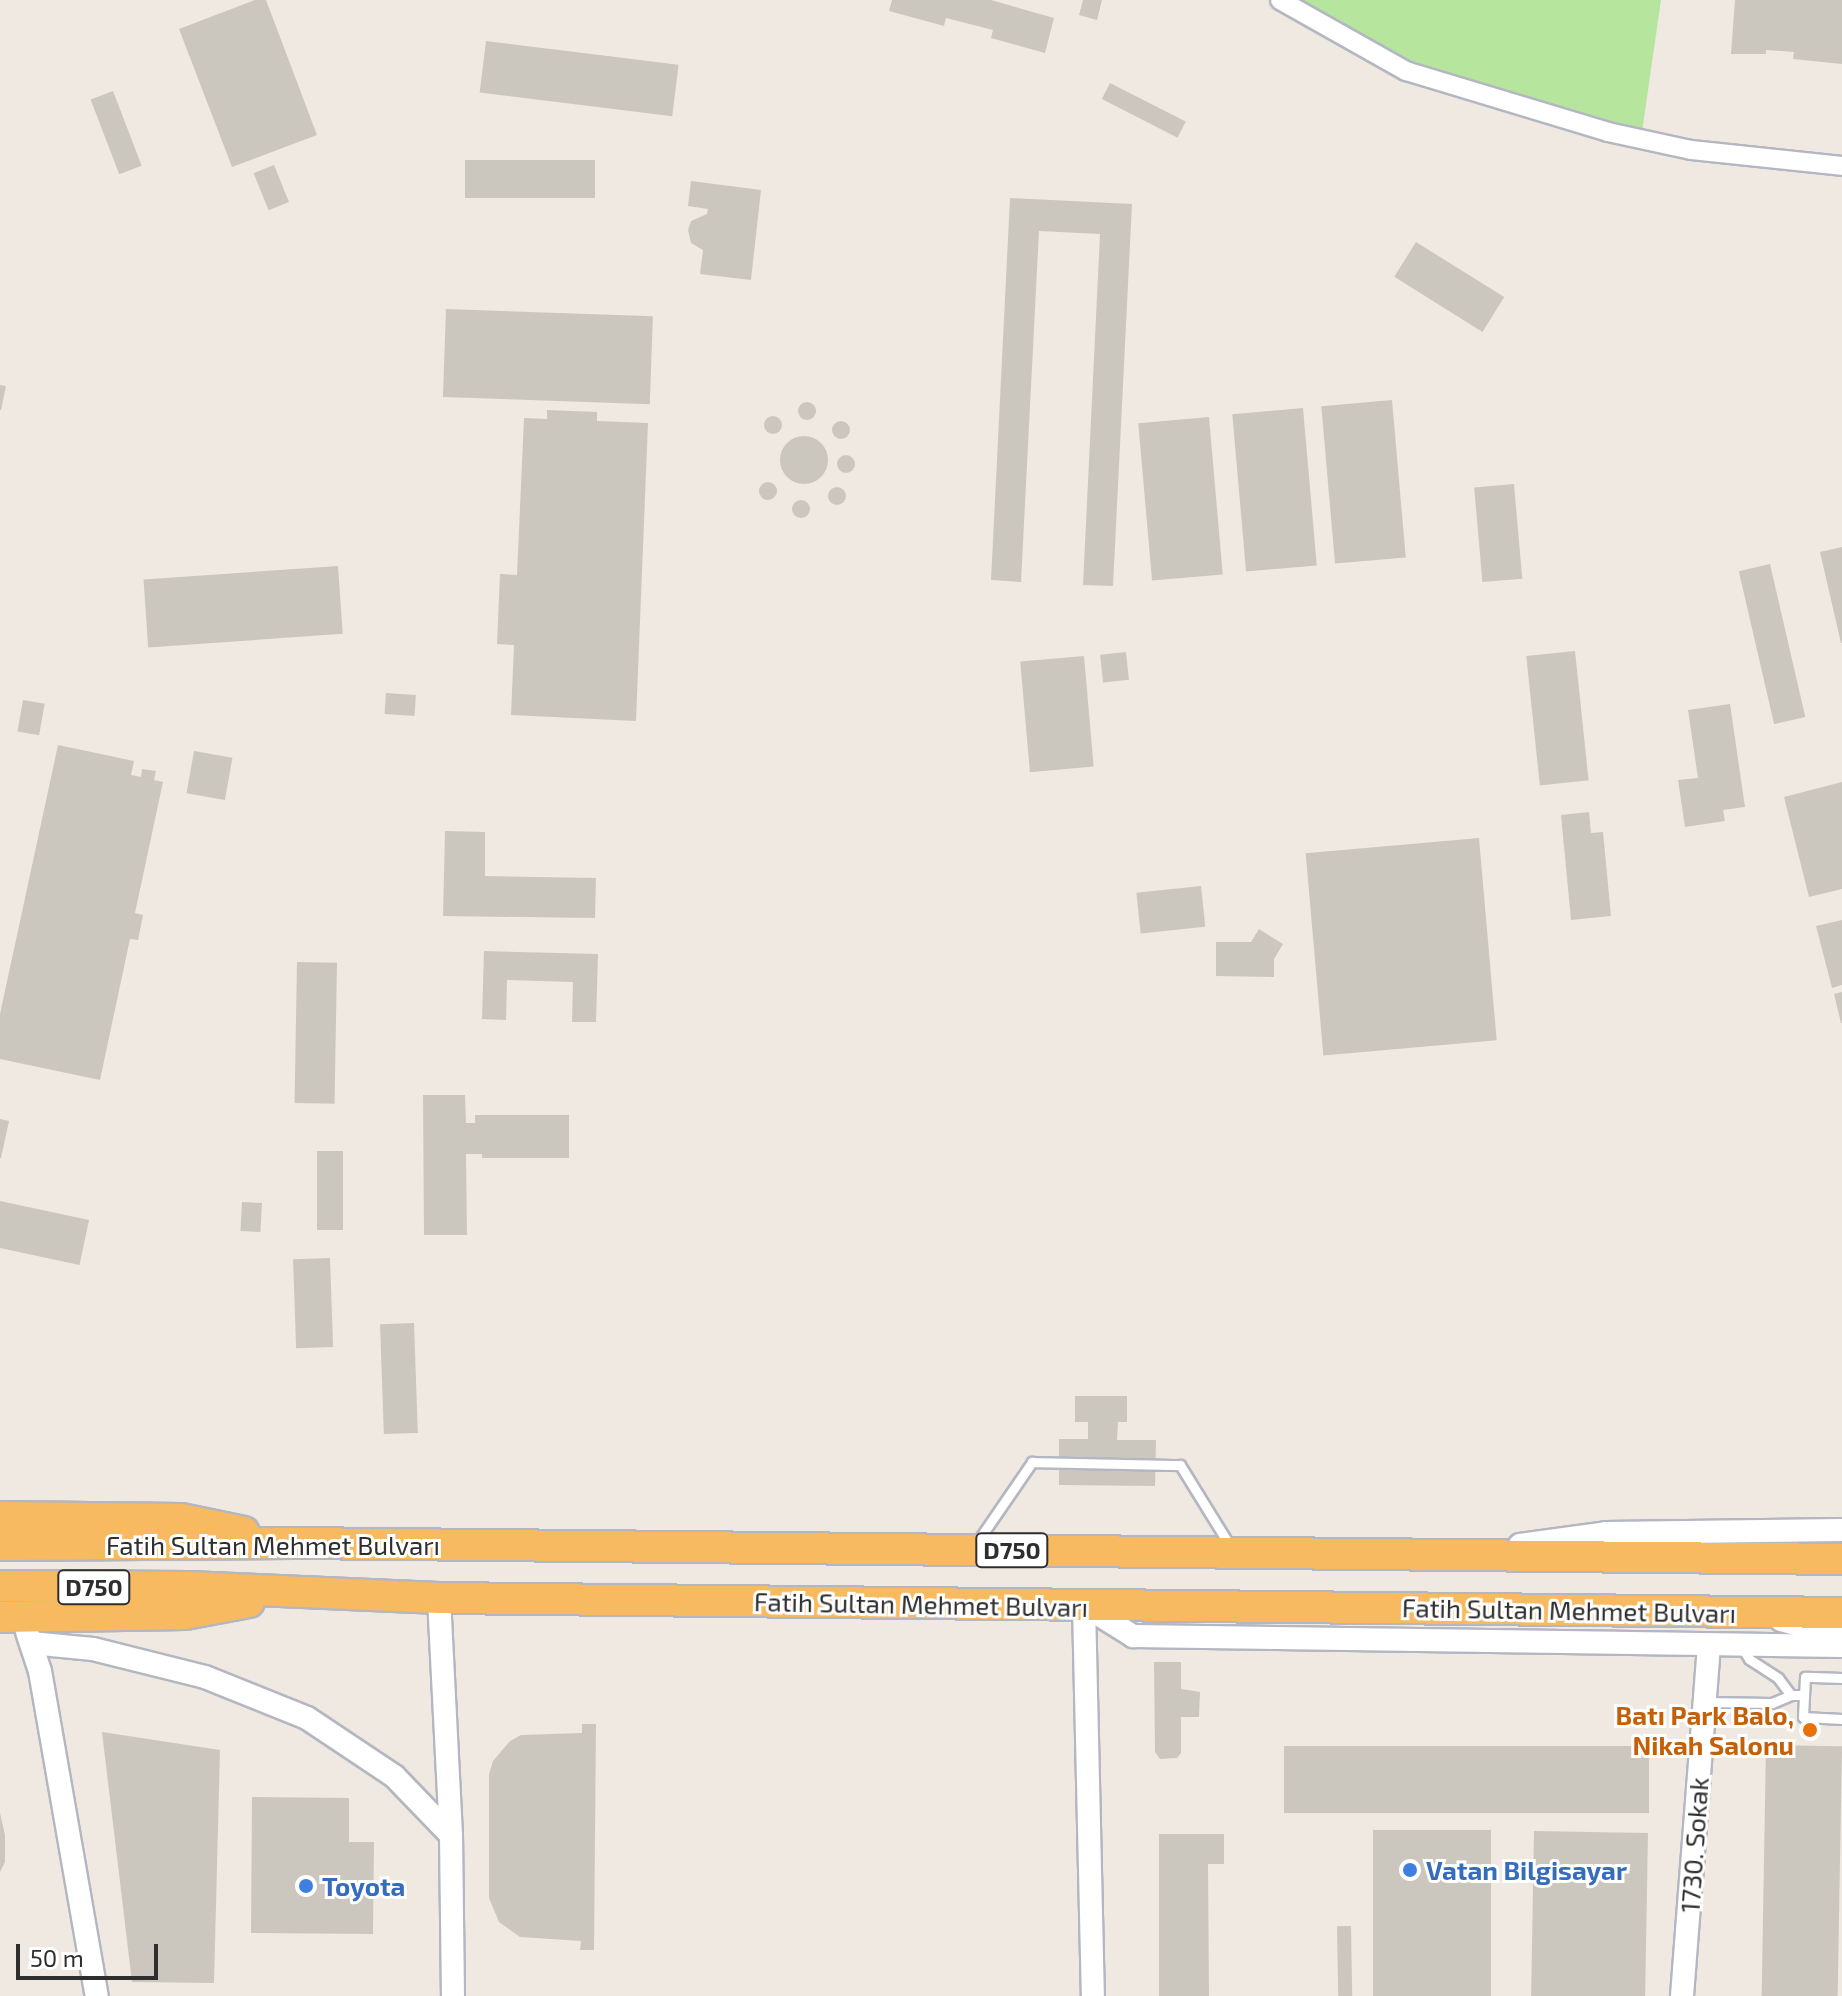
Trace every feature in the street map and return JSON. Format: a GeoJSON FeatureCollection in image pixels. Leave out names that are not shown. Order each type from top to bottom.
{"type":"FeatureCollection","features":[{"type":"Feature","properties":{"kind":"highway"},"geometry":{"type":"LineString","coordinates":[[0,1517],[181,1519],[293,1543]]}},
{"type":"Feature","properties":{"kind":"highway","name":"Fatih Sultan Mehmet Bulvarı"},"geometry":{"type":"LineString","coordinates":[[0,1545],[293,1543],[1842,1559]]}},
{"type":"Feature","properties":{"kind":"highway","name":"Fatih Sultan Mehmet Bulvarı"},"geometry":{"type":"LineString","coordinates":[[0,1586],[189,1587],[439,1598],[1842,1613]]}},
{"type":"Feature","properties":{"kind":"highway"},"geometry":{"type":"LineString","coordinates":[[17,1626],[185,1614],[294,1593]]}},
{"type":"Feature","properties":{"kind":"street"},"geometry":{"type":"LineString","coordinates":[[1280,0],[1406,71],[1608,132],[1691,150],[1842,166]]}},
{"type":"Feature","properties":{"kind":"street"},"geometry":{"type":"LineString","coordinates":[[1449,1555],[1606,1533],[1842,1530]]}},
{"type":"Feature","properties":{"kind":"street"},"geometry":{"type":"LineString","coordinates":[[439,1598],[451,1835],[450,1992]]}},
{"type":"Feature","properties":{"kind":"street"},"geometry":{"type":"LineString","coordinates":[[1084,1605],[1133,1636],[1842,1646]]}},
{"type":"Feature","properties":{"kind":"street"},"geometry":{"type":"LineString","coordinates":[[1084,1605],[1093,1996]]}},
{"type":"Feature","properties":{"kind":"street"},"geometry":{"type":"LineString","coordinates":[[1749,1612],[1842,1636]]}},
{"type":"Feature","properties":{"kind":"street"},"geometry":{"type":"LineString","coordinates":[[17,1626],[205,1677],[307,1718],[394,1776],[451,1835]]}},
{"type":"Feature","properties":{"kind":"street"},"geometry":{"type":"LineString","coordinates":[[17,1626],[40,1671],[97,1996]]}},
{"type":"Feature","properties":{"kind":"street","name":"1730. Sokak"},"geometry":{"type":"LineString","coordinates":[[1682,1996],[1709,1646]]}},
{"type":"Feature","properties":{"kind":"lane"},"geometry":{"type":"LineString","coordinates":[[972,1550],[1032,1462],[1180,1465],[1234,1553]]}},
{"type":"Feature","properties":{"kind":"lane"},"geometry":{"type":"LineString","coordinates":[[1741,1646],[1749,1659],[1778,1678],[1791,1695]]}},
{"type":"Feature","properties":{"kind":"lane"},"geometry":{"type":"LineString","coordinates":[[1842,1678],[1805,1677],[1803,1717],[1842,1719]]}},
{"type":"Feature","properties":{"kind":"lane"},"geometry":{"type":"LineString","coordinates":[[1705,1702],[1772,1703],[1791,1695],[1804,1695]]}},
{"type":"Feature","properties":{"kind":"green space"},"geometry":{"type":"Polygon","coordinates":[[[1280,0],[1661,0],[1641,139],[1406,71],[1280,0]]]}},
{"type":"Feature","properties":{"kind":"building"},"geometry":{"type":"Polygon","coordinates":[[[255,0],[266,0],[317,135],[232,167],[179,29],[255,0]]]}},
{"type":"Feature","properties":{"kind":"building"},"geometry":{"type":"Polygon","coordinates":[[[892,0],[991,0],[1054,18],[1045,53],[991,38],[993,30],[946,18],[944,26],[889,11],[892,0]]]}},
{"type":"Feature","properties":{"kind":"building"},"geometry":{"type":"Polygon","coordinates":[[[1083,0],[1102,0],[1097,20],[1079,15],[1083,0]]]}},
{"type":"Feature","properties":{"kind":"building"},"geometry":{"type":"Polygon","coordinates":[[[1735,0],[1842,0],[1842,64],[1793,59],[1794,52],[1766,50],[1766,54],[1731,54],[1735,0]]]}},
{"type":"Feature","properties":{"kind":"building"},"geometry":{"type":"Polygon","coordinates":[[[486,41],[679,65],[672,116],[480,93],[486,41]]]}},
{"type":"Feature","properties":{"kind":"building"},"geometry":{"type":"Polygon","coordinates":[[[1110,83],[1186,122],[1178,138],[1102,99],[1110,83]]]}},
{"type":"Feature","properties":{"kind":"building"},"geometry":{"type":"Polygon","coordinates":[[[113,91],[142,166],[119,174],[91,100],[113,91]]]}},
{"type":"Feature","properties":{"kind":"building"},"geometry":{"type":"Polygon","coordinates":[[[465,160],[595,160],[595,198],[465,198],[465,160]]]}},
{"type":"Feature","properties":{"kind":"building"},"geometry":{"type":"Polygon","coordinates":[[[274,165],[289,202],[269,210],[254,173],[274,165]]]}},
{"type":"Feature","properties":{"kind":"building"},"geometry":{"type":"Polygon","coordinates":[[[691,181],[761,190],[751,280],[700,274],[703,250],[691,243],[688,230],[691,221],[707,214],[708,209],[688,206],[691,181]]]}},
{"type":"Feature","properties":{"kind":"building"},"geometry":{"type":"Polygon","coordinates":[[[1010,198],[1132,204],[1113,586],[1083,585],[1100,234],[1039,231],[1021,582],[991,580],[1010,198]]]}},
{"type":"Feature","properties":{"kind":"building"},"geometry":{"type":"Polygon","coordinates":[[[1416,242],[1504,297],[1482,332],[1394,277],[1416,242]]]}},
{"type":"Feature","properties":{"kind":"building"},"geometry":{"type":"Polygon","coordinates":[[[446,309],[653,316],[650,404],[443,397],[446,309]]]}},
{"type":"Feature","properties":{"kind":"building"},"geometry":{"type":"Polygon","coordinates":[[[0,385],[6,386],[1,410],[0,410],[0,385]]]}},
{"type":"Feature","properties":{"kind":"building"},"geometry":{"type":"Polygon","coordinates":[[[1392,400],[1406,557],[1335,564],[1321,406],[1392,400]]]}},
{"type":"Feature","properties":{"kind":"building"},"geometry":{"type":"Polygon","coordinates":[[[803,402],[811,402],[816,411],[814,418],[803,420],[798,415],[798,407],[803,402]]]}},
{"type":"Feature","properties":{"kind":"building"},"geometry":{"type":"Polygon","coordinates":[[[1303,408],[1317,565],[1246,572],[1232,414],[1303,408]]]}},
{"type":"Feature","properties":{"kind":"building"},"geometry":{"type":"Polygon","coordinates":[[[547,410],[597,412],[597,421],[648,423],[636,721],[511,715],[514,645],[497,644],[500,574],[517,575],[524,418],[547,419],[547,410]]]}},
{"type":"Feature","properties":{"kind":"building"},"geometry":{"type":"Polygon","coordinates":[[[769,416],[777,416],[782,425],[780,432],[769,434],[764,429],[764,421],[769,416]]]}},
{"type":"Feature","properties":{"kind":"building"},"geometry":{"type":"Polygon","coordinates":[[[1209,417],[1223,574],[1152,581],[1138,423],[1209,417]]]}},
{"type":"Feature","properties":{"kind":"building"},"geometry":{"type":"Polygon","coordinates":[[[837,421],[845,421],[850,430],[848,437],[837,439],[832,434],[832,426],[837,421]]]}},
{"type":"Feature","properties":{"kind":"building"},"geometry":{"type":"Polygon","coordinates":[[[804,436],[821,443],[828,460],[821,477],[804,484],[787,477],[780,460],[787,443],[804,436]]]}},
{"type":"Feature","properties":{"kind":"building"},"geometry":{"type":"Polygon","coordinates":[[[842,455],[850,455],[855,464],[853,471],[842,473],[837,468],[837,460],[842,455]]]}},
{"type":"Feature","properties":{"kind":"building"},"geometry":{"type":"Polygon","coordinates":[[[764,482],[772,482],[777,491],[775,498],[764,500],[759,495],[759,487],[764,482]]]}},
{"type":"Feature","properties":{"kind":"building"},"geometry":{"type":"Polygon","coordinates":[[[1514,484],[1522,579],[1482,582],[1474,487],[1514,484]]]}},
{"type":"Feature","properties":{"kind":"building"},"geometry":{"type":"Polygon","coordinates":[[[833,487],[841,487],[846,496],[844,503],[833,505],[828,500],[828,492],[833,487]]]}},
{"type":"Feature","properties":{"kind":"building"},"geometry":{"type":"Polygon","coordinates":[[[797,500],[805,500],[810,509],[808,516],[797,518],[792,513],[792,505],[797,500]]]}},
{"type":"Feature","properties":{"kind":"building"},"geometry":{"type":"Polygon","coordinates":[[[1842,547],[1842,643],[1841,643],[1820,552],[1842,547]]]}},
{"type":"Feature","properties":{"kind":"building"},"geometry":{"type":"Polygon","coordinates":[[[1770,564],[1805,717],[1774,724],[1739,571],[1770,564]]]}},
{"type":"Feature","properties":{"kind":"building"},"geometry":{"type":"Polygon","coordinates":[[[338,566],[343,634],[148,647],[143,580],[338,566]]]}},
{"type":"Feature","properties":{"kind":"building"},"geometry":{"type":"Polygon","coordinates":[[[1575,651],[1589,780],[1540,785],[1526,656],[1575,651]]]}},
{"type":"Feature","properties":{"kind":"building"},"geometry":{"type":"Polygon","coordinates":[[[1126,652],[1129,680],[1103,683],[1100,655],[1126,652]]]}},
{"type":"Feature","properties":{"kind":"building"},"geometry":{"type":"Polygon","coordinates":[[[1084,656],[1094,767],[1030,772],[1020,662],[1084,656]]]}},
{"type":"Feature","properties":{"kind":"building"},"geometry":{"type":"Polygon","coordinates":[[[386,693],[416,695],[414,716],[385,714],[386,693]]]}},
{"type":"Feature","properties":{"kind":"building"},"geometry":{"type":"Polygon","coordinates":[[[23,700],[45,704],[39,735],[17,732],[23,700]]]}},
{"type":"Feature","properties":{"kind":"building"},"geometry":{"type":"Polygon","coordinates":[[[1730,704],[1745,807],[1723,810],[1725,821],[1685,827],[1678,780],[1698,778],[1688,710],[1730,704]]]}},
{"type":"Feature","properties":{"kind":"building"},"geometry":{"type":"Polygon","coordinates":[[[58,745],[134,761],[131,775],[141,777],[142,769],[156,771],[154,780],[163,782],[135,913],[143,915],[138,940],[130,939],[100,1080],[0,1059],[0,1014],[58,745]]]}},
{"type":"Feature","properties":{"kind":"building"},"geometry":{"type":"Polygon","coordinates":[[[194,751],[232,758],[225,800],[187,793],[194,751]]]}},
{"type":"Feature","properties":{"kind":"building"},"geometry":{"type":"Polygon","coordinates":[[[1842,782],[1842,889],[1809,897],[1784,797],[1842,782]]]}},
{"type":"Feature","properties":{"kind":"building"},"geometry":{"type":"Polygon","coordinates":[[[1589,812],[1591,833],[1603,832],[1611,916],[1571,920],[1561,815],[1589,812]]]}},
{"type":"Feature","properties":{"kind":"building"},"geometry":{"type":"Polygon","coordinates":[[[445,831],[485,832],[485,876],[596,878],[595,918],[443,916],[445,831]]]}},
{"type":"Feature","properties":{"kind":"building"},"geometry":{"type":"Polygon","coordinates":[[[1479,838],[1497,1040],[1323,1055],[1306,853],[1479,838]]]}},
{"type":"Feature","properties":{"kind":"building"},"geometry":{"type":"Polygon","coordinates":[[[1201,886],[1205,927],[1141,934],[1136,893],[1201,886]]]}},
{"type":"Feature","properties":{"kind":"building"},"geometry":{"type":"Polygon","coordinates":[[[1842,920],[1842,985],[1832,988],[1816,926],[1842,920]]]}},
{"type":"Feature","properties":{"kind":"building"},"geometry":{"type":"Polygon","coordinates":[[[1259,929],[1283,944],[1274,959],[1274,977],[1216,976],[1216,942],[1251,942],[1259,929]]]}},
{"type":"Feature","properties":{"kind":"building"},"geometry":{"type":"Polygon","coordinates":[[[484,951],[598,954],[596,1022],[572,1022],[573,982],[507,980],[506,1020],[482,1019],[484,951]]]}},
{"type":"Feature","properties":{"kind":"building"},"geometry":{"type":"Polygon","coordinates":[[[297,962],[337,963],[335,1104],[295,1103],[297,962]]]}},
{"type":"Feature","properties":{"kind":"building"},"geometry":{"type":"Polygon","coordinates":[[[1842,992],[1842,1023],[1841,1023],[1834,994],[1842,992]]]}},
{"type":"Feature","properties":{"kind":"building"},"geometry":{"type":"Polygon","coordinates":[[[423,1095],[465,1095],[466,1123],[475,1123],[475,1115],[569,1115],[569,1158],[482,1158],[482,1154],[466,1154],[467,1235],[424,1235],[423,1095]]]}},
{"type":"Feature","properties":{"kind":"building"},"geometry":{"type":"Polygon","coordinates":[[[0,1119],[9,1121],[1,1158],[0,1158],[0,1119]]]}},
{"type":"Feature","properties":{"kind":"building"},"geometry":{"type":"Polygon","coordinates":[[[317,1151],[343,1151],[343,1230],[317,1230],[317,1151]]]}},
{"type":"Feature","properties":{"kind":"building"},"geometry":{"type":"Polygon","coordinates":[[[0,1201],[89,1220],[79,1265],[0,1248],[0,1201]]]}},
{"type":"Feature","properties":{"kind":"building"},"geometry":{"type":"Polygon","coordinates":[[[242,1202],[262,1203],[260,1232],[240,1231],[242,1202]]]}},
{"type":"Feature","properties":{"kind":"building"},"geometry":{"type":"Polygon","coordinates":[[[330,1258],[333,1347],[296,1348],[293,1259],[330,1258]]]}},
{"type":"Feature","properties":{"kind":"building"},"geometry":{"type":"Polygon","coordinates":[[[414,1323],[418,1433],[384,1434],[380,1324],[414,1323]]]}},
{"type":"Feature","properties":{"kind":"building"},"geometry":{"type":"Polygon","coordinates":[[[1075,1396],[1127,1396],[1127,1422],[1118,1422],[1117,1440],[1156,1440],[1155,1486],[1059,1485],[1059,1439],[1088,1439],[1088,1422],[1075,1422],[1075,1396]]]}},
{"type":"Feature","properties":{"kind":"building"},"geometry":{"type":"Polygon","coordinates":[[[1154,1662],[1181,1662],[1181,1689],[1200,1692],[1199,1717],[1181,1717],[1181,1753],[1177,1758],[1160,1759],[1155,1752],[1154,1662]]]}},
{"type":"Feature","properties":{"kind":"building"},"geometry":{"type":"Polygon","coordinates":[[[582,1724],[596,1724],[594,1950],[580,1950],[581,1941],[520,1937],[499,1922],[489,1898],[489,1774],[493,1761],[510,1741],[521,1735],[582,1733],[582,1724]]]}},
{"type":"Feature","properties":{"kind":"building"},"geometry":{"type":"Polygon","coordinates":[[[102,1732],[220,1750],[214,1983],[132,1982],[102,1732]]]}},
{"type":"Feature","properties":{"kind":"building"},"geometry":{"type":"Polygon","coordinates":[[[1766,1745],[1842,1746],[1838,1996],[1762,1996],[1766,1745]]]}},
{"type":"Feature","properties":{"kind":"building"},"geometry":{"type":"Polygon","coordinates":[[[1284,1746],[1649,1746],[1649,1813],[1284,1813],[1284,1746]]]}},
{"type":"Feature","properties":{"kind":"building"},"geometry":{"type":"Polygon","coordinates":[[[252,1797],[349,1798],[349,1842],[374,1842],[373,1934],[251,1933],[252,1797]]]}},
{"type":"Feature","properties":{"kind":"building"},"geometry":{"type":"Polygon","coordinates":[[[0,1813],[5,1835],[5,1862],[0,1872],[0,1813]]]}},
{"type":"Feature","properties":{"kind":"building"},"geometry":{"type":"Polygon","coordinates":[[[1373,1830],[1491,1830],[1491,1996],[1373,1996],[1373,1830]]]}},
{"type":"Feature","properties":{"kind":"building"},"geometry":{"type":"Polygon","coordinates":[[[1534,1831],[1648,1833],[1645,1996],[1531,1996],[1534,1831]]]}},
{"type":"Feature","properties":{"kind":"building"},"geometry":{"type":"Polygon","coordinates":[[[1159,1834],[1224,1834],[1224,1864],[1208,1864],[1209,1996],[1159,1996],[1159,1834]]]}},
{"type":"Feature","properties":{"kind":"building"},"geometry":{"type":"Polygon","coordinates":[[[1337,1926],[1351,1926],[1352,1996],[1338,1996],[1337,1926]]]}},
{"type":"Feature","properties":{"kind":"place","name":"Batı Park Balo, Nikah Salonu"},"geometry":{"type":"Point","coordinates":[1810,1730]}},
{"type":"Feature","properties":{"kind":"place","name":"Vatan Bilgisayar"},"geometry":{"type":"Point","coordinates":[1410,1870]}},
{"type":"Feature","properties":{"kind":"place","name":"Toyota"},"geometry":{"type":"Point","coordinates":[306,1886]}}]}
